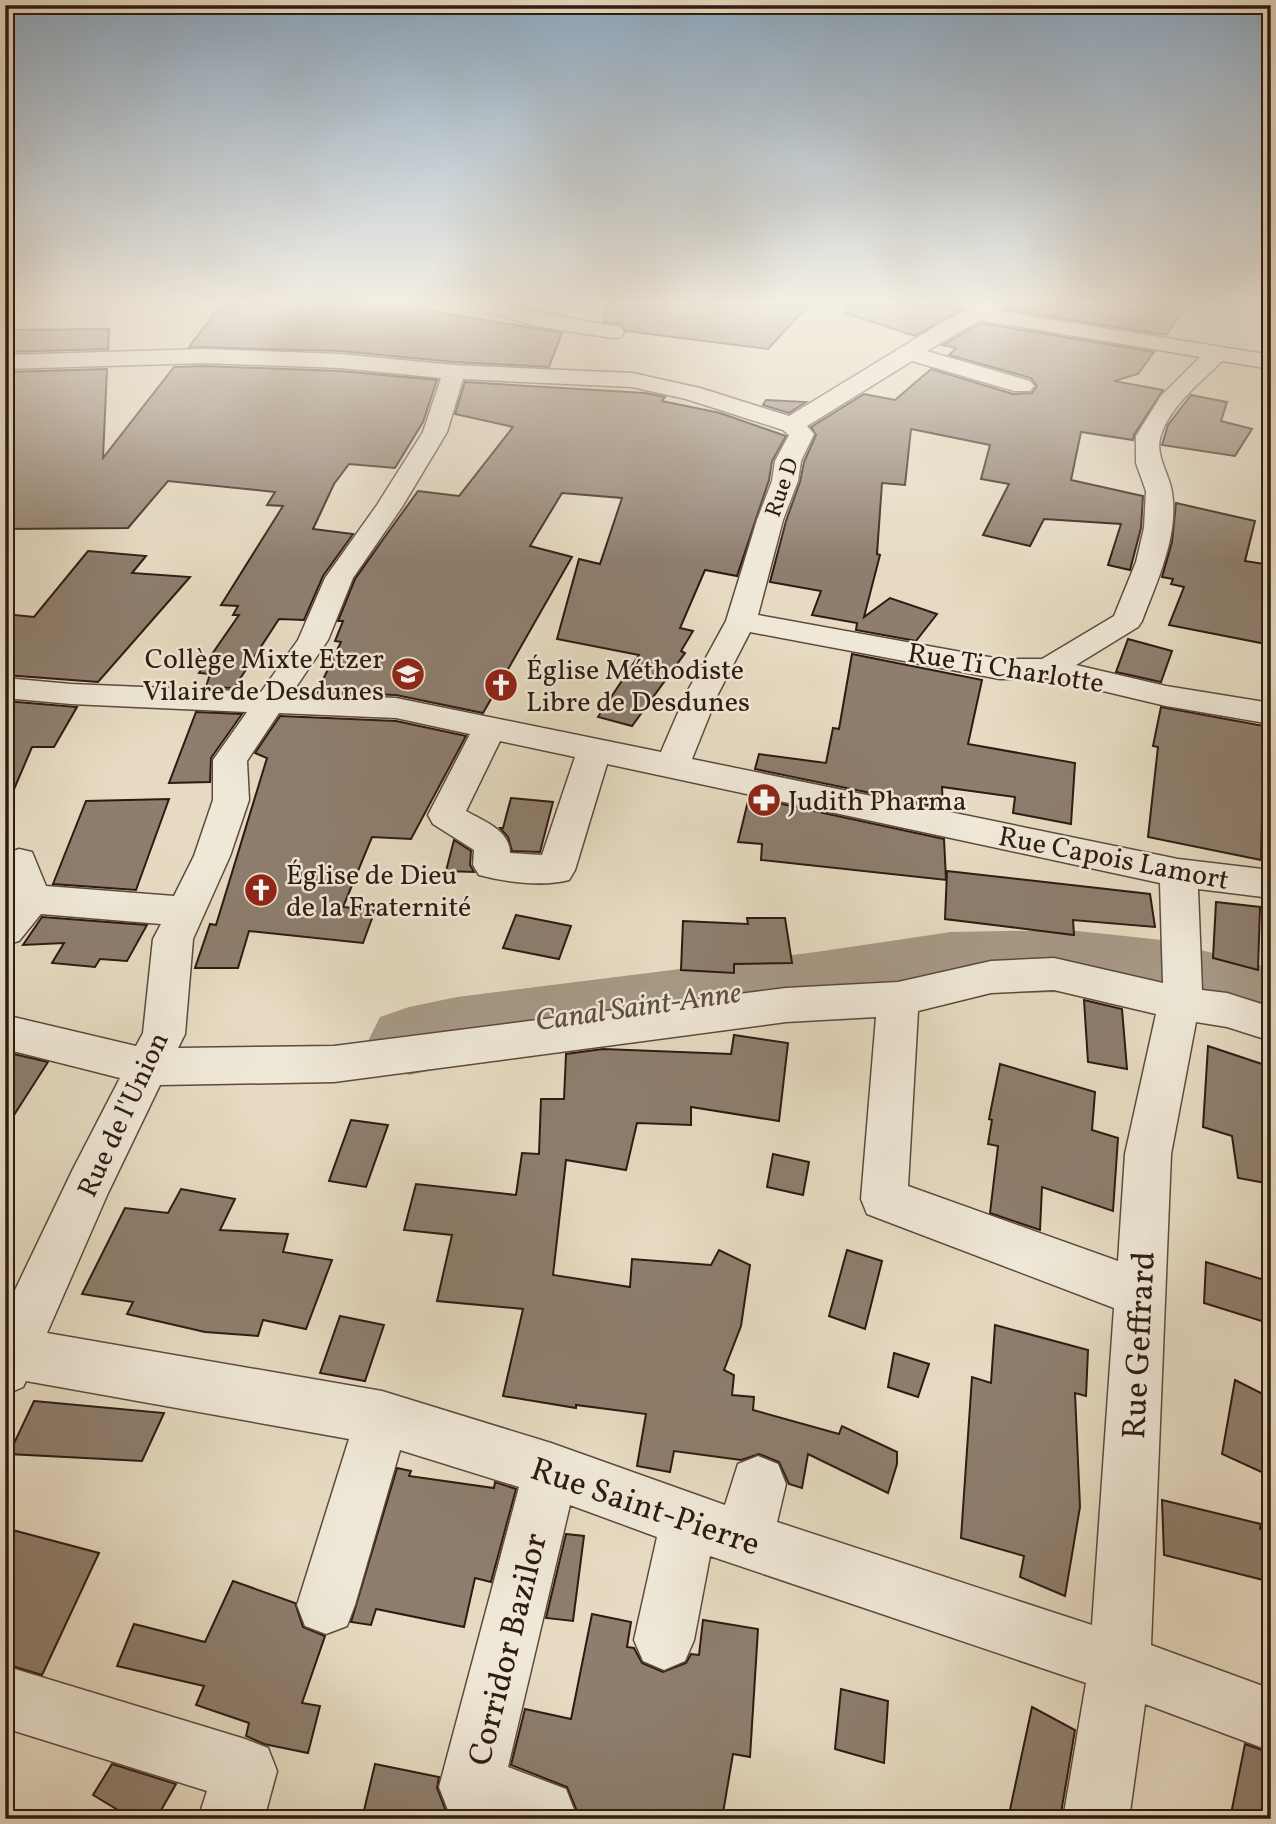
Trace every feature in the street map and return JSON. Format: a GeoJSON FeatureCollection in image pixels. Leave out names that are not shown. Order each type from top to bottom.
{"type":"FeatureCollection","features":[{"type":"Feature","properties":{"kind":"street","name":"Rue de l'Union"},"geometry":{"type":"LineString","coordinates":[[8,1357],[89,1184],[156,1052],[173,939],[212,856],[231,800],[230,760],[313,640],[339,578],[389,507],[435,432],[448,391]]}},
{"type":"Feature","properties":{"kind":"street"},"geometry":{"type":"LineString","coordinates":[[683,391],[792,425]]}},
{"type":"Feature","properties":{"kind":"street","name":"Rue D"},"geometry":{"type":"LineString","coordinates":[[671,768],[702,694],[741,621],[770,520],[785,481],[788,461],[802,434],[792,425],[848,391]]}},
{"type":"Feature","properties":{"kind":"street"},"geometry":{"type":"LineString","coordinates":[[1048,668],[1127,621],[1150,562],[1158,528],[1159,491],[1149,463],[1147,436],[1169,401],[1179,391]]}},
{"type":"Feature","properties":{"kind":"street","name":"Rue Ti Charlotte"},"geometry":{"type":"LineString","coordinates":[[741,621],[999,669],[1048,668],[1166,696],[1271,714]]}},
{"type":"Feature","properties":{"kind":"street","name":"Rue Capois Lamort"},"geometry":{"type":"LineString","coordinates":[[5,688],[71,694],[396,708],[594,752],[1178,873],[1271,884]]}},
{"type":"Feature","properties":{"kind":"street"},"geometry":{"type":"LineString","coordinates":[[489,729],[446,815],[492,844],[492,865],[556,870],[594,752]]}},
{"type":"Feature","properties":{"kind":"street"},"geometry":{"type":"LineString","coordinates":[[19,862],[32,899]]}},
{"type":"Feature","properties":{"kind":"street","name":"Rue Geffrard"},"geometry":{"type":"LineString","coordinates":[[1096,1819],[1120,1664],[1148,1154],[1182,986],[1178,873]]}},
{"type":"Feature","properties":{"kind":"street"},"geometry":{"type":"LineString","coordinates":[[32,899],[186,911]]}},
{"type":"Feature","properties":{"kind":"street"},"geometry":{"type":"LineString","coordinates":[[5,930],[32,899]]}},
{"type":"Feature","properties":{"kind":"street"},"geometry":{"type":"LineString","coordinates":[[5,1032],[156,1052],[334,1064],[786,1005],[898,999],[991,977],[1054,974],[1182,986],[1227,1010],[1271,1024]]}},
{"type":"Feature","properties":{"kind":"street"},"geometry":{"type":"LineString","coordinates":[[898,999],[884,1199],[1140,1293]]}},
{"type":"Feature","properties":{"kind":"street","name":"Rue Saint-Pierre"},"geometry":{"type":"LineString","coordinates":[[8,1357],[382,1418],[551,1470],[689,1521],[1120,1664],[1271,1720]]}},
{"type":"Feature","properties":{"kind":"street"},"geometry":{"type":"LineString","coordinates":[[327,1605],[382,1418]]}},
{"type":"Feature","properties":{"kind":"street","name":"Corridor Bazilor"},"geometry":{"type":"LineString","coordinates":[[542,1819],[543,1812],[471,1787],[551,1470]]}},
{"type":"Feature","properties":{"kind":"street"},"geometry":{"type":"LineString","coordinates":[[745,1540],[758,1484]]}},
{"type":"Feature","properties":{"kind":"street"},"geometry":{"type":"LineString","coordinates":[[664,1640],[689,1521]]}},
{"type":"Feature","properties":{"kind":"street"},"geometry":{"type":"LineString","coordinates":[[5,1697],[245,1771],[231,1819]]}},
{"type":"Feature","properties":{"kind":"building"},"geometry":{"type":"Polygon","coordinates":[[[5,391],[106,391],[103,458],[155,391],[433,391],[423,422],[395,468],[349,464],[334,484],[313,529],[353,534],[323,576],[304,620],[279,619],[234,688],[206,687],[210,674],[199,673],[239,615],[233,615],[238,606],[221,605],[283,506],[267,505],[275,492],[168,481],[128,528],[5,529],[5,391]]]}},
{"type":"Feature","properties":{"kind":"building"},"geometry":{"type":"Polygon","coordinates":[[[462,391],[645,393],[665,397],[662,401],[720,413],[786,436],[772,461],[769,480],[737,576],[705,570],[680,628],[693,631],[681,651],[685,653],[632,726],[598,717],[639,655],[557,639],[579,559],[600,564],[622,498],[562,493],[530,546],[572,557],[483,713],[396,695],[317,692],[341,642],[335,641],[343,621],[338,621],[355,579],[418,491],[459,496],[513,427],[455,414],[462,391]]]}},
{"type":"Feature","properties":{"kind":"building"},"geometry":{"type":"Polygon","coordinates":[[[905,391],[1162,391],[1133,440],[1081,432],[1071,480],[1143,496],[1141,528],[1130,570],[1108,565],[1121,524],[1044,519],[1030,546],[983,535],[1009,484],[981,479],[990,445],[911,429],[905,485],[882,483],[877,554],[880,555],[864,617],[890,598],[937,614],[916,641],[856,630],[857,623],[812,615],[821,591],[770,582],[804,462],[816,435],[811,427],[864,394],[895,400],[905,391]]]}},
{"type":"Feature","properties":{"kind":"building"},"geometry":{"type":"Polygon","coordinates":[[[1191,395],[1227,402],[1221,421],[1252,429],[1235,456],[1162,445],[1168,425],[1191,395]]]}},
{"type":"Feature","properties":{"kind":"building"},"geometry":{"type":"Polygon","coordinates":[[[766,400],[806,402],[789,413],[763,405],[766,400]]]}},
{"type":"Feature","properties":{"kind":"building"},"geometry":{"type":"Polygon","coordinates":[[[1176,503],[1255,521],[1245,561],[1271,565],[1271,645],[1169,625],[1184,587],[1171,584],[1173,579],[1162,577],[1172,542],[1176,503]]]}},
{"type":"Feature","properties":{"kind":"building"},"geometry":{"type":"Polygon","coordinates":[[[88,551],[146,556],[132,573],[190,577],[98,682],[5,675],[5,614],[34,617],[88,551]]]}},
{"type":"Feature","properties":{"kind":"building"},"geometry":{"type":"Polygon","coordinates":[[[1128,639],[1172,651],[1161,682],[1116,672],[1128,639]]]}},
{"type":"Feature","properties":{"kind":"building"},"geometry":{"type":"Polygon","coordinates":[[[852,654],[982,680],[968,744],[1075,763],[1071,824],[1013,813],[1015,797],[942,787],[943,808],[755,769],[759,754],[826,763],[833,728],[839,729],[852,654]]]}},
{"type":"Feature","properties":{"kind":"building"},"geometry":{"type":"Polygon","coordinates":[[[5,701],[77,707],[54,747],[32,747],[6,808],[5,701]]]}},
{"type":"Feature","properties":{"kind":"building"},"geometry":{"type":"Polygon","coordinates":[[[1161,707],[1264,726],[1261,860],[1148,837],[1158,747],[1153,746],[1161,707]]]}},
{"type":"Feature","properties":{"kind":"building"},"geometry":{"type":"Polygon","coordinates":[[[196,712],[242,714],[211,758],[210,782],[169,783],[196,712]]]}},
{"type":"Feature","properties":{"kind":"building"},"geometry":{"type":"Polygon","coordinates":[[[280,716],[396,721],[466,736],[411,839],[372,837],[343,907],[375,910],[363,943],[249,931],[238,968],[195,968],[210,924],[216,925],[267,758],[255,753],[280,716]]]}},
{"type":"Feature","properties":{"kind":"building"},"geometry":{"type":"Polygon","coordinates":[[[749,797],[944,839],[946,880],[761,860],[762,844],[738,842],[749,797]]]}},
{"type":"Feature","properties":{"kind":"building"},"geometry":{"type":"Polygon","coordinates":[[[511,798],[553,802],[540,852],[512,851],[508,837],[500,828],[503,828],[511,798]]]}},
{"type":"Feature","properties":{"kind":"building"},"geometry":{"type":"Polygon","coordinates":[[[169,799],[136,890],[53,884],[86,801],[169,799]]]}},
{"type":"Feature","properties":{"kind":"building"},"geometry":{"type":"Polygon","coordinates":[[[454,840],[471,851],[470,865],[474,872],[446,871],[454,840]]]}},
{"type":"Feature","properties":{"kind":"building"},"geometry":{"type":"Polygon","coordinates":[[[947,871],[1150,894],[1155,927],[1073,920],[1074,935],[945,919],[947,871]]]}},
{"type":"Feature","properties":{"kind":"building"},"geometry":{"type":"Polygon","coordinates":[[[1216,902],[1260,907],[1258,970],[1213,958],[1216,902]]]}},
{"type":"Feature","properties":{"kind":"building"},"geometry":{"type":"Polygon","coordinates":[[[516,915],[571,926],[559,959],[503,948],[516,915]]]}},
{"type":"Feature","properties":{"kind":"building"},"geometry":{"type":"Polygon","coordinates":[[[42,917],[147,925],[127,961],[100,959],[95,967],[52,963],[64,943],[23,945],[42,917]]]}},
{"type":"Feature","properties":{"kind":"building"},"geometry":{"type":"Polygon","coordinates":[[[747,918],[785,918],[792,963],[734,964],[734,973],[681,970],[683,921],[748,924],[747,918]]]}},
{"type":"Feature","properties":{"kind":"building"},"geometry":{"type":"Polygon","coordinates":[[[1084,1000],[1122,1009],[1127,1069],[1088,1062],[1084,1000]]]}},
{"type":"Feature","properties":{"kind":"building"},"geometry":{"type":"Polygon","coordinates":[[[734,1035],[788,1043],[779,1121],[691,1107],[691,1125],[637,1123],[626,1170],[566,1160],[553,1275],[630,1287],[632,1259],[711,1265],[719,1250],[750,1265],[741,1326],[724,1370],[734,1375],[732,1395],[754,1397],[753,1410],[839,1434],[842,1426],[897,1452],[897,1464],[888,1493],[808,1454],[802,1488],[789,1484],[779,1462],[759,1454],[741,1460],[674,1451],[670,1472],[637,1466],[646,1414],[576,1405],[576,1408],[503,1396],[523,1309],[437,1301],[452,1235],[404,1230],[416,1184],[516,1195],[522,1153],[539,1154],[541,1099],[564,1099],[566,1054],[603,1049],[731,1054],[734,1035]]]}},
{"type":"Feature","properties":{"kind":"building"},"geometry":{"type":"Polygon","coordinates":[[[1208,1046],[1271,1067],[1271,1184],[1238,1178],[1232,1136],[1203,1127],[1208,1046]]]}},
{"type":"Feature","properties":{"kind":"building"},"geometry":{"type":"Polygon","coordinates":[[[5,1052],[48,1062],[5,1129],[5,1052]]]}},
{"type":"Feature","properties":{"kind":"building"},"geometry":{"type":"Polygon","coordinates":[[[1000,1064],[1095,1092],[1092,1130],[1118,1138],[1113,1211],[1042,1187],[1040,1230],[990,1213],[998,1146],[988,1144],[992,1120],[989,1119],[1000,1064]]]}},
{"type":"Feature","properties":{"kind":"building"},"geometry":{"type":"Polygon","coordinates":[[[351,1120],[388,1125],[366,1187],[329,1181],[351,1120]]]}},
{"type":"Feature","properties":{"kind":"building"},"geometry":{"type":"Polygon","coordinates":[[[773,1154],[809,1162],[803,1195],[767,1187],[773,1154]]]}},
{"type":"Feature","properties":{"kind":"building"},"geometry":{"type":"Polygon","coordinates":[[[181,1189],[235,1199],[220,1230],[288,1234],[283,1252],[332,1260],[306,1329],[263,1320],[258,1336],[205,1332],[127,1314],[133,1302],[82,1294],[125,1208],[168,1213],[181,1189]]]}},
{"type":"Feature","properties":{"kind":"building"},"geometry":{"type":"Polygon","coordinates":[[[847,1250],[882,1261],[865,1329],[829,1316],[847,1250]]]}},
{"type":"Feature","properties":{"kind":"building"},"geometry":{"type":"Polygon","coordinates":[[[1206,1262],[1271,1282],[1271,1324],[1204,1303],[1206,1262]]]}},
{"type":"Feature","properties":{"kind":"building"},"geometry":{"type":"Polygon","coordinates":[[[340,1316],[384,1325],[365,1381],[320,1373],[340,1316]]]}},
{"type":"Feature","properties":{"kind":"building"},"geometry":{"type":"Polygon","coordinates":[[[995,1325],[1088,1350],[1086,1396],[1075,1393],[1080,1507],[1065,1596],[1020,1577],[1024,1556],[961,1538],[972,1377],[991,1383],[995,1325]]]}},
{"type":"Feature","properties":{"kind":"building"},"geometry":{"type":"Polygon","coordinates":[[[894,1353],[929,1364],[918,1397],[888,1387],[894,1353]]]}},
{"type":"Feature","properties":{"kind":"building"},"geometry":{"type":"Polygon","coordinates":[[[1235,1380],[1271,1398],[1268,1475],[1222,1454],[1235,1380]]]}},
{"type":"Feature","properties":{"kind":"building"},"geometry":{"type":"Polygon","coordinates":[[[34,1401],[164,1413],[142,1461],[9,1454],[34,1401]]]}},
{"type":"Feature","properties":{"kind":"building"},"geometry":{"type":"Polygon","coordinates":[[[397,1468],[411,1471],[409,1476],[494,1488],[495,1482],[516,1489],[491,1582],[475,1578],[464,1627],[376,1609],[371,1625],[351,1622],[397,1468]]]}},
{"type":"Feature","properties":{"kind":"building"},"geometry":{"type":"Polygon","coordinates":[[[1162,1500],[1261,1524],[1260,1529],[1271,1531],[1271,1582],[1164,1555],[1162,1500]]]}},
{"type":"Feature","properties":{"kind":"building"},"geometry":{"type":"Polygon","coordinates":[[[5,1528],[99,1553],[42,1675],[5,1664],[5,1528]]]}},
{"type":"Feature","properties":{"kind":"building"},"geometry":{"type":"Polygon","coordinates":[[[566,1534],[584,1536],[573,1621],[546,1618],[566,1534]]]}},
{"type":"Feature","properties":{"kind":"building"},"geometry":{"type":"Polygon","coordinates":[[[233,1581],[295,1603],[303,1627],[325,1636],[302,1703],[320,1706],[308,1753],[264,1744],[246,1736],[249,1723],[196,1705],[204,1686],[117,1666],[134,1624],[205,1642],[233,1581]]]}},
{"type":"Feature","properties":{"kind":"building"},"geometry":{"type":"Polygon","coordinates":[[[592,1614],[631,1622],[627,1647],[634,1648],[642,1663],[663,1672],[686,1663],[691,1654],[699,1655],[703,1620],[758,1629],[750,1757],[733,1754],[722,1819],[578,1819],[567,1787],[511,1765],[525,1709],[571,1719],[592,1614]]]}},
{"type":"Feature","properties":{"kind":"building"},"geometry":{"type":"Polygon","coordinates":[[[841,1689],[888,1701],[884,1763],[835,1749],[841,1689]]]}},
{"type":"Feature","properties":{"kind":"building"},"geometry":{"type":"Polygon","coordinates":[[[1032,1707],[1075,1730],[1060,1819],[1008,1819],[1032,1707]]]}},
{"type":"Feature","properties":{"kind":"building"},"geometry":{"type":"Polygon","coordinates":[[[1245,1744],[1271,1753],[1271,1819],[1230,1819],[1245,1744]]]}},
{"type":"Feature","properties":{"kind":"building"},"geometry":{"type":"Polygon","coordinates":[[[112,1764],[176,1784],[156,1819],[133,1819],[93,1795],[112,1764]]]}},
{"type":"Feature","properties":{"kind":"building"},"geometry":{"type":"Polygon","coordinates":[[[375,1764],[439,1777],[437,1788],[446,1811],[457,1819],[362,1819],[375,1764]]]}},
{"type":"Feature","properties":{"kind":"waterway","name":"Canal Saint-Anne"},"geometry":{"type":"LineString","coordinates":[[409,1041],[457,1031],[816,984],[951,963],[1068,961],[1162,971],[1259,996],[1271,1004]]}},
{"type":"Feature","properties":{"kind":"place","name":"Collège Mixte Etzer Vilaire de Desdunes"},"geometry":{"type":"Point","coordinates":[408,674]}},
{"type":"Feature","properties":{"kind":"place","name":"Église Méthodiste Libre de Desdunes"},"geometry":{"type":"Point","coordinates":[501,685]}},
{"type":"Feature","properties":{"kind":"place","name":"Judith Pharma"},"geometry":{"type":"Point","coordinates":[764,800]}},
{"type":"Feature","properties":{"kind":"place","name":"Église de Dieu de la Fraternité"},"geometry":{"type":"Point","coordinates":[261,890]}}]}
